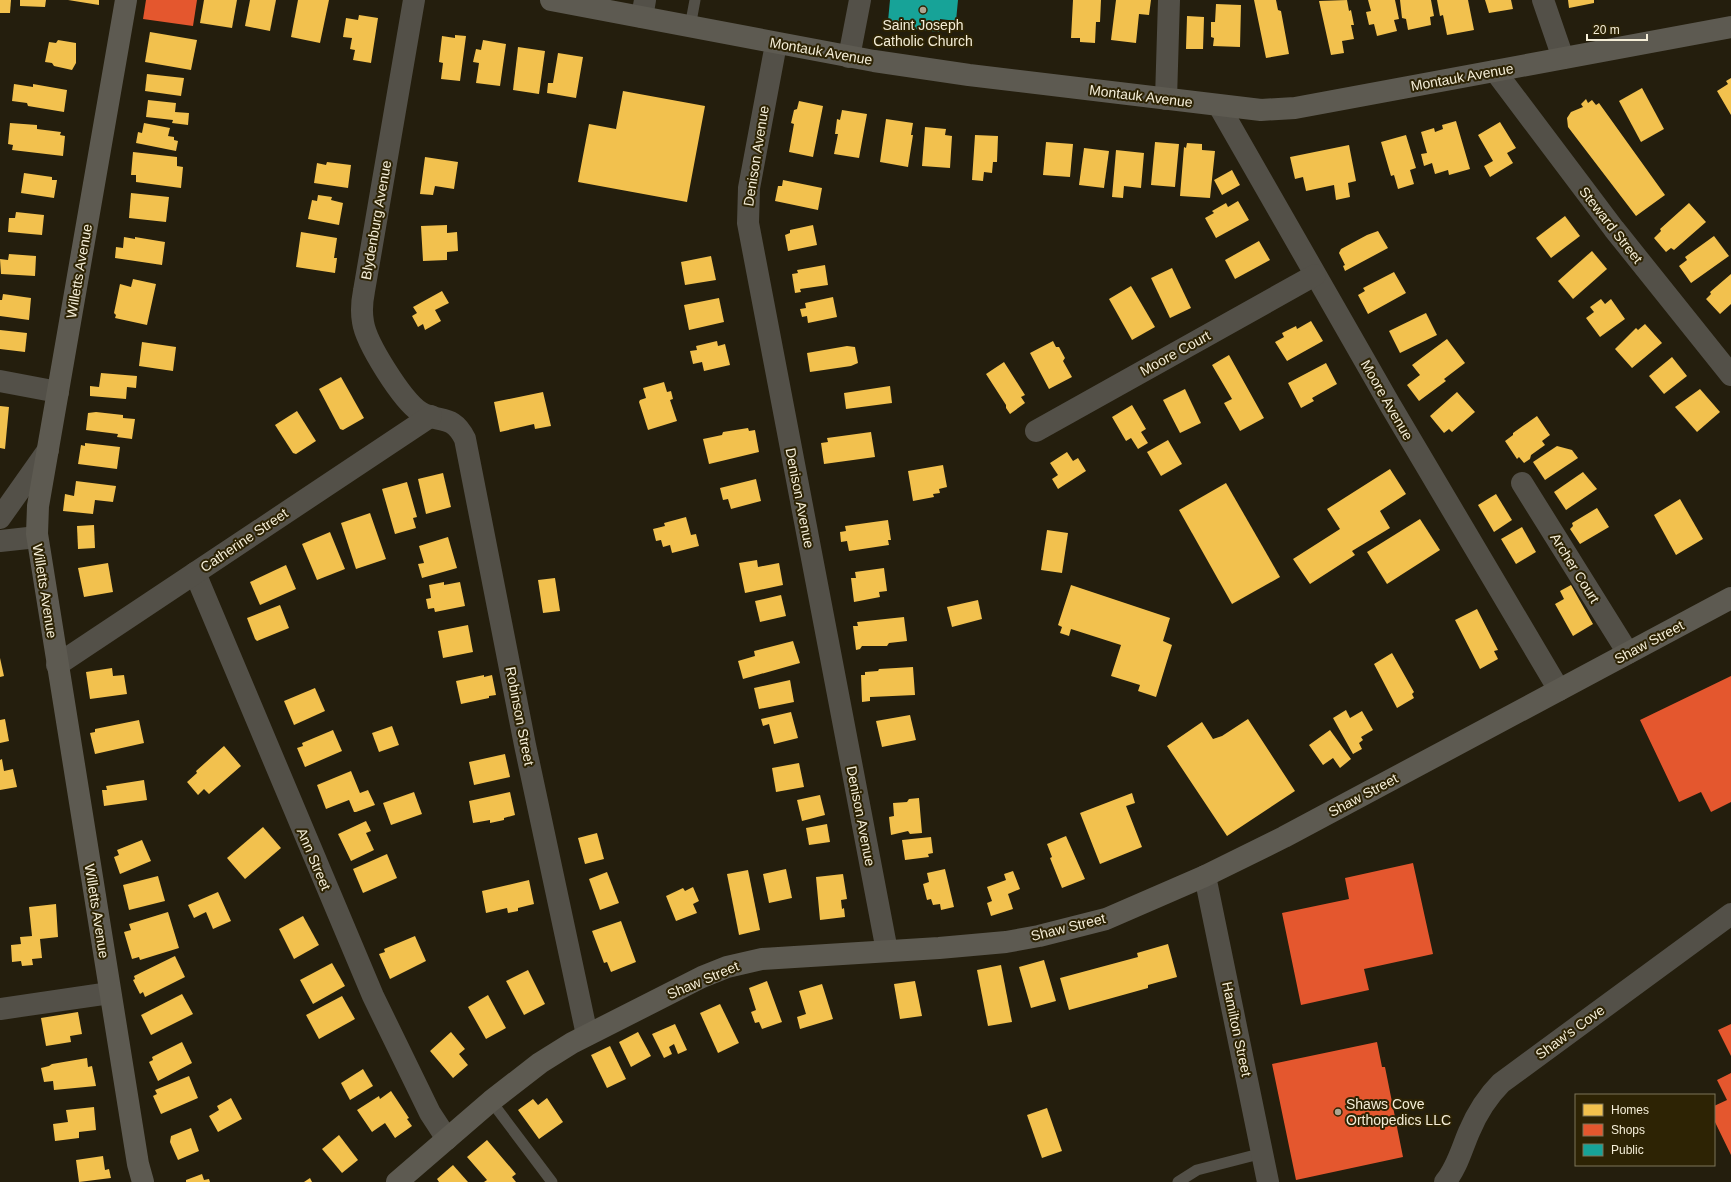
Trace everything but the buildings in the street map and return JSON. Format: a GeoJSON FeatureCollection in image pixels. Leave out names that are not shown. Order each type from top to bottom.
{"type":"FeatureCollection","features":[{"type":"Feature","properties":{"kind":"street","name":"Willetts Avenue"},"geometry":{"type":"LineString","coordinates":[[126,0],[38,506],[37,537],[110,993],[143,1182]]}},
{"type":"Feature","properties":{"kind":"street","name":"Blydenburg Avenue"},"geometry":{"type":"LineString","coordinates":[[414,0],[362,306],[362,321],[372,348],[406,398],[421,412],[431,416]]}},
{"type":"Feature","properties":{"kind":"street","name":"Montauk Avenue"},"geometry":{"type":"LineString","coordinates":[[552,0],[643,9],[690,27],[849,57],[961,74],[1261,110],[1295,108],[1731,27]]}},
{"type":"Feature","properties":{"kind":"street"},"geometry":{"type":"LineString","coordinates":[[849,57],[860,0]]}},
{"type":"Feature","properties":{"kind":"street"},"geometry":{"type":"LineString","coordinates":[[1166,99],[1169,0]]}},
{"type":"Feature","properties":{"kind":"street"},"geometry":{"type":"LineString","coordinates":[[1543,0],[1563,58]]}},
{"type":"Feature","properties":{"kind":"street","name":"Denison Avenue"},"geometry":{"type":"LineString","coordinates":[[776,44],[749,188],[748,223],[887,951]]}},
{"type":"Feature","properties":{"kind":"street","name":"Steward Street"},"geometry":{"type":"LineString","coordinates":[[1495,71],[1614,229],[1731,375]]}},
{"type":"Feature","properties":{"kind":"street","name":"Moore Avenue"},"geometry":{"type":"LineString","coordinates":[[1219,106],[1315,275],[1559,690]]}},
{"type":"Feature","properties":{"kind":"street","name":"Moore Court"},"geometry":{"type":"LineString","coordinates":[[1036,431],[1315,275]]}},
{"type":"Feature","properties":{"kind":"street"},"geometry":{"type":"LineString","coordinates":[[0,381],[58,392]]}},
{"type":"Feature","properties":{"kind":"street","name":"Catherine Street"},"geometry":{"type":"LineString","coordinates":[[57,665],[431,416]]}},
{"type":"Feature","properties":{"kind":"street","name":"Robinson Street"},"geometry":{"type":"LineString","coordinates":[[431,416],[452,422],[462,432],[465,439],[525,745],[587,1035]]}},
{"type":"Feature","properties":{"kind":"street"},"geometry":{"type":"LineString","coordinates":[[0,518],[48,450]]}},
{"type":"Feature","properties":{"kind":"street","name":"Archer Court"},"geometry":{"type":"LineString","coordinates":[[1522,483],[1628,653]]}},
{"type":"Feature","properties":{"kind":"street"},"geometry":{"type":"LineString","coordinates":[[0,541],[37,537]]}},
{"type":"Feature","properties":{"kind":"street","name":"Ann Street"},"geometry":{"type":"LineString","coordinates":[[194,573],[370,990],[430,1113],[447,1139]]}},
{"type":"Feature","properties":{"kind":"street","name":"Shaw Street"},"geometry":{"type":"LineString","coordinates":[[397,1182],[491,1101],[540,1063],[587,1035],[674,991],[727,967],[756,960],[780,957],[1006,942],[1073,928],[1106,919],[1206,876],[1284,837],[1731,598]]}},
{"type":"Feature","properties":{"kind":"street","name":"Hamilton Street"},"geometry":{"type":"LineString","coordinates":[[1206,876],[1268,1182]]}},
{"type":"Feature","properties":{"kind":"street","name":"Shaw's Cove"},"geometry":{"type":"LineString","coordinates":[[1445,1182],[1455,1167],[1475,1117],[1491,1093],[1501,1083],[1731,914]]}},
{"type":"Feature","properties":{"kind":"street"},"geometry":{"type":"LineString","coordinates":[[0,1009],[110,993]]}},
{"type":"Feature","properties":{"kind":"lane"},"geometry":{"type":"LineString","coordinates":[[690,27],[696,0]]}},
{"type":"Feature","properties":{"kind":"lane"},"geometry":{"type":"LineString","coordinates":[[491,1101],[552,1182]]}},
{"type":"Feature","properties":{"kind":"lane"},"geometry":{"type":"LineString","coordinates":[[1178,1182],[1197,1170],[1262,1153]]}},
{"type":"Feature","properties":{"kind":"place","name":"Saint Joseph Catholic Church"},"geometry":{"type":"Point","coordinates":[923,10]}},
{"type":"Feature","properties":{"kind":"place","name":"Shaws Cove Orthopedics LLC"},"geometry":{"type":"Point","coordinates":[1338,1112]}}]}
